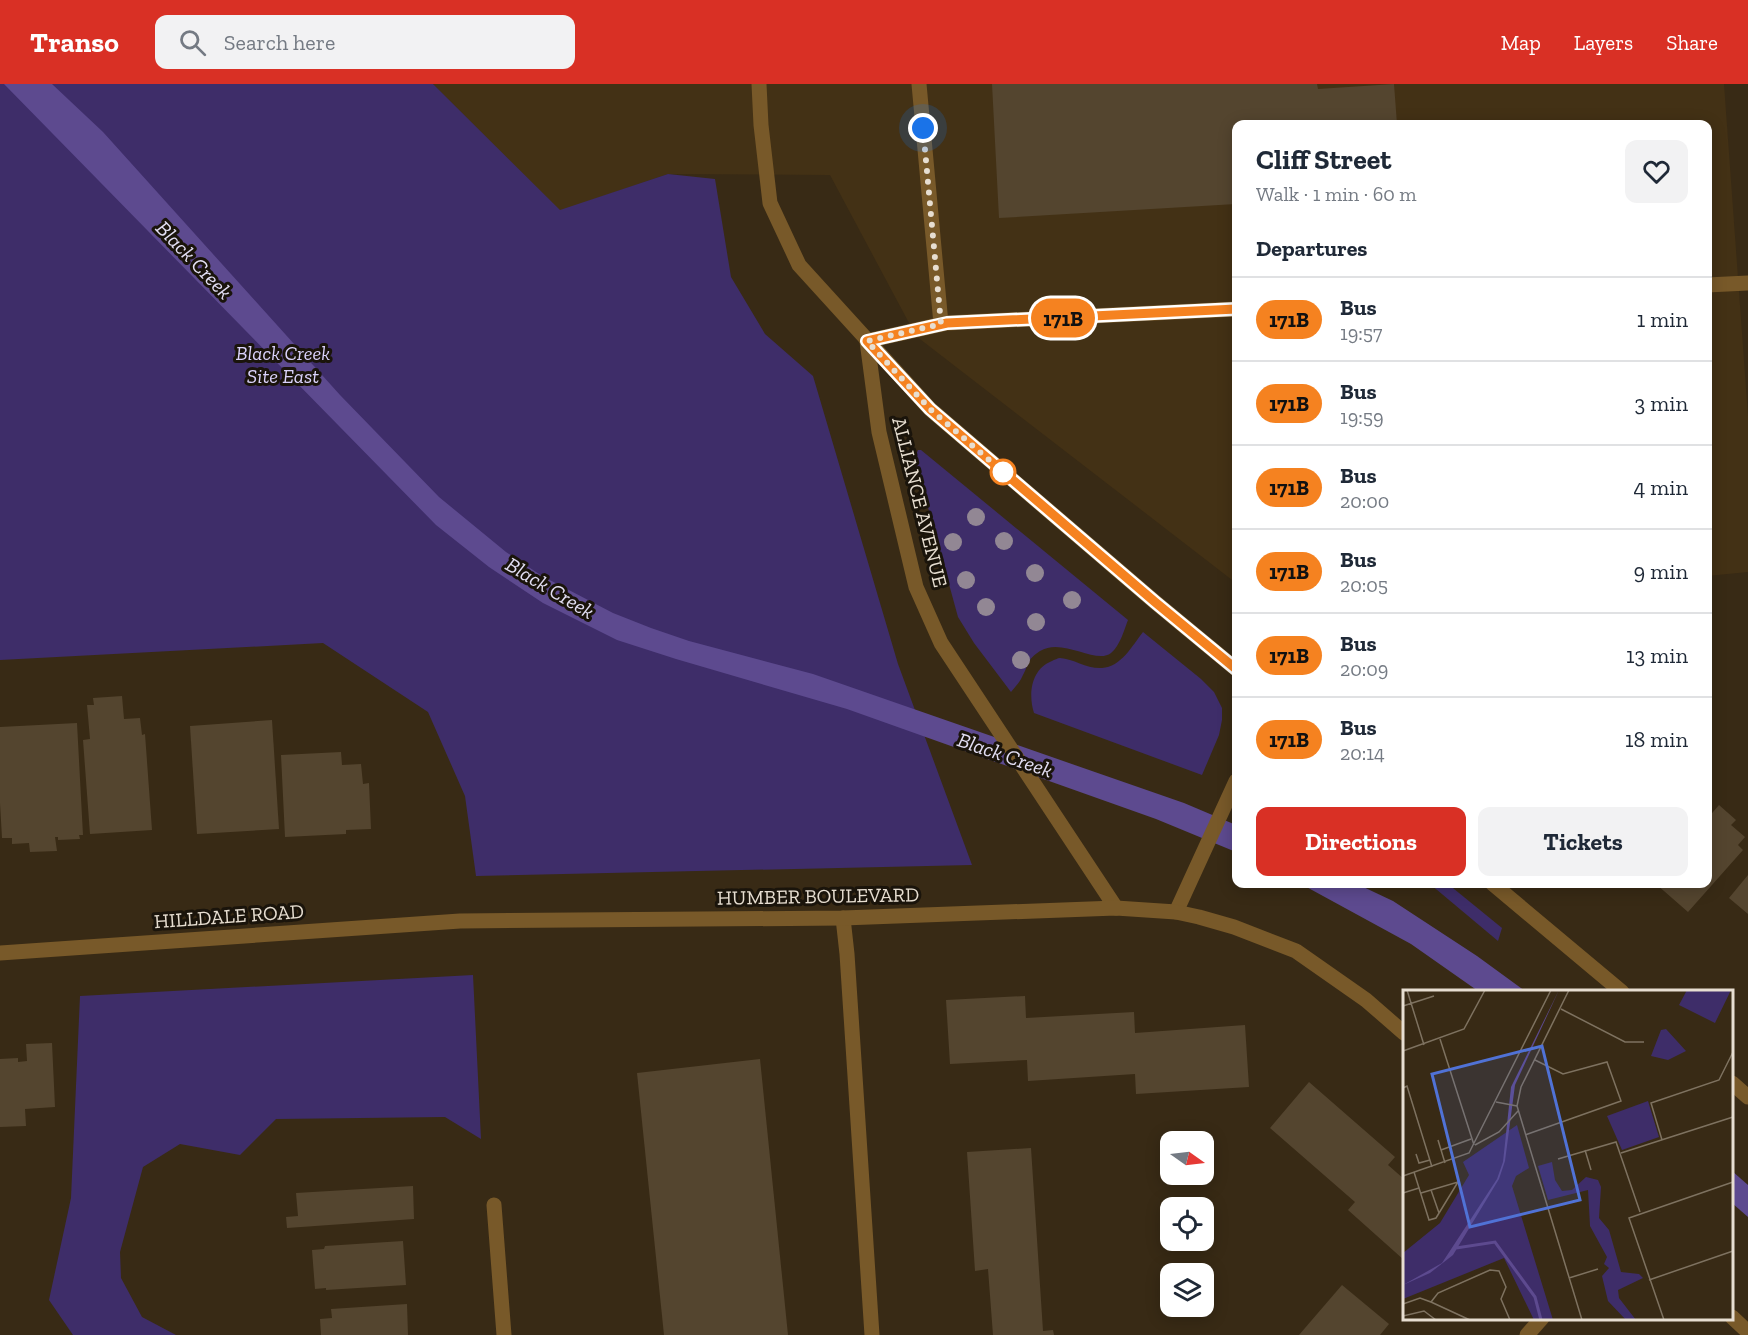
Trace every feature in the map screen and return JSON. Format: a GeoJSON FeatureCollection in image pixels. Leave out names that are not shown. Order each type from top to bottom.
{"type":"FeatureCollection","features":[{"type":"Feature","properties":{"kind":"street"},"geometry":{"type":"LineString","coordinates":[[759,84],[770,203],[799,265],[930,409],[1232,666]]}},
{"type":"Feature","properties":{"kind":"street"},"geometry":{"type":"LineString","coordinates":[[920,84],[941,324]]}},
{"type":"Feature","properties":{"kind":"street"},"geometry":{"type":"LineString","coordinates":[[1712,285],[1748,283]]}},
{"type":"Feature","properties":{"kind":"street"},"geometry":{"type":"LineString","coordinates":[[867,341],[941,324],[1232,309]]}},
{"type":"Feature","properties":{"kind":"street","name":"ALLIANCE AVENUE"},"geometry":{"type":"LineString","coordinates":[[867,341],[879,432],[916,587],[941,643],[962,677],[1116,908]]}},
{"type":"Feature","properties":{"kind":"street"},"geometry":{"type":"LineString","coordinates":[[1176,912],[1232,791]]}},
{"type":"Feature","properties":{"kind":"street"},"geometry":{"type":"LineString","coordinates":[[1498,888],[1620,990]]}},
{"type":"Feature","properties":{"kind":"street","name":"HUMBER BOULEVARD"},"geometry":{"type":"LineString","coordinates":[[460,921],[843,918],[1116,908],[1176,912],[1234,927],[1296,951],[1366,1000],[1403,1032]]}},
{"type":"Feature","properties":{"kind":"street"},"geometry":{"type":"LineString","coordinates":[[843,918],[872,1335]]}},
{"type":"Feature","properties":{"kind":"street","name":"HILLDALE ROAD"},"geometry":{"type":"LineString","coordinates":[[0,953],[460,921]]}},
{"type":"Feature","properties":{"kind":"street"},"geometry":{"type":"LineString","coordinates":[[1733,1085],[1748,1097]]}},
{"type":"Feature","properties":{"kind":"street"},"geometry":{"type":"LineString","coordinates":[[494,1204],[504,1335]]}},
{"type":"Feature","properties":{"kind":"street"},"geometry":{"type":"LineString","coordinates":[[1733,1319],[1748,1332]]}},
{"type":"Feature","properties":{"kind":"street"},"geometry":{"type":"LineString","coordinates":[[1527,1335],[1540,1320]]}},
{"type":"Feature","properties":{"kind":"shaded area"},"geometry":{"type":"Polygon","coordinates":[[[433,84],[1724,84],[1748,416],[1748,572],[1712,576],[1712,120],[1232,120],[1232,580],[916,336],[830,175],[668,174],[560,211],[433,84]]]}},
{"type":"Feature","properties":{"kind":"green space","name":"Black Creek Site East"},"geometry":{"type":"Polygon","coordinates":[[[0,84],[433,84],[560,210],[668,174],[715,179],[731,277],[765,334],[813,376],[898,664],[972,865],[476,876],[465,796],[428,712],[323,643],[0,660],[0,84]]]}},
{"type":"Feature","properties":{"kind":"green space"},"geometry":{"type":"Polygon","coordinates":[[[918,450],[921,450],[1128,620],[1117,646],[1111,653],[1097,656],[1059,647],[1040,651],[1030,660],[1021,679],[1011,692],[974,643],[958,617],[918,471],[915,457],[918,450]]]}},
{"type":"Feature","properties":{"kind":"green space"},"geometry":{"type":"Polygon","coordinates":[[[1143,632],[1201,679],[1214,692],[1222,708],[1219,735],[1202,775],[1034,713],[1031,698],[1033,683],[1039,670],[1045,665],[1060,658],[1091,667],[1109,667],[1126,655],[1143,632]]]}},
{"type":"Feature","properties":{"kind":"green space"},"geometry":{"type":"Polygon","coordinates":[[[1435,888],[1453,888],[1502,928],[1498,941],[1435,888]]]}},
{"type":"Feature","properties":{"kind":"green space"},"geometry":{"type":"Polygon","coordinates":[[[473,975],[481,1139],[445,1117],[276,1119],[240,1155],[180,1144],[143,1167],[120,1252],[121,1278],[142,1317],[176,1335],[73,1335],[49,1300],[71,1198],[80,996],[473,975]]]}},
{"type":"Feature","properties":{"kind":"water","name":"Black Creek"},"geometry":{"type":"Polygon","coordinates":[[[4,84],[52,84],[103,132],[340,395],[439,497],[506,552],[542,576],[613,613],[651,628],[689,641],[813,674],[1184,803],[1232,823],[1232,850],[1156,819],[847,709],[617,640],[543,603],[489,567],[436,525],[4,84]]]}},
{"type":"Feature","properties":{"kind":"water"},"geometry":{"type":"Polygon","coordinates":[[[1308,888],[1365,888],[1393,901],[1477,956],[1524,990],[1477,990],[1411,944],[1308,888]]]}},
{"type":"Feature","properties":{"kind":"water"},"geometry":{"type":"Polygon","coordinates":[[[1733,1172],[1748,1185],[1748,1217],[1733,1204],[1733,1172]]]}},
{"type":"Feature","properties":{"kind":"building"},"geometry":{"type":"Polygon","coordinates":[[[992,84],[1317,84],[1318,89],[1394,84],[1397,120],[1232,120],[1232,204],[999,218],[992,84]]]}},
{"type":"Feature","properties":{"kind":"building"},"geometry":{"type":"Polygon","coordinates":[[[122,696],[124,719],[140,718],[142,735],[145,734],[152,830],[90,834],[83,740],[90,739],[87,705],[94,705],[93,698],[122,696]]]}},
{"type":"Feature","properties":{"kind":"building"},"geometry":{"type":"Polygon","coordinates":[[[272,720],[279,829],[197,834],[190,726],[272,720]]]}},
{"type":"Feature","properties":{"kind":"building"},"geometry":{"type":"Polygon","coordinates":[[[77,723],[83,835],[79,835],[80,839],[58,840],[58,837],[55,837],[57,851],[30,852],[29,843],[12,844],[12,838],[2,838],[0,727],[77,723]]]}},
{"type":"Feature","properties":{"kind":"building"},"geometry":{"type":"Polygon","coordinates":[[[341,752],[342,765],[361,764],[363,784],[369,783],[371,829],[346,830],[346,834],[285,837],[281,755],[341,752]]]}},
{"type":"Feature","properties":{"kind":"building"},"geometry":{"type":"Polygon","coordinates":[[[1719,805],[1736,820],[1731,825],[1745,837],[1738,845],[1743,850],[1712,885],[1712,813],[1719,805]]]}},
{"type":"Feature","properties":{"kind":"building"},"geometry":{"type":"Polygon","coordinates":[[[1748,875],[1748,914],[1729,898],[1748,875]]]}},
{"type":"Feature","properties":{"kind":"building"},"geometry":{"type":"Polygon","coordinates":[[[1661,888],[1709,888],[1688,912],[1661,888]]]}},
{"type":"Feature","properties":{"kind":"building"},"geometry":{"type":"Polygon","coordinates":[[[1025,996],[1026,1018],[1134,1012],[1135,1033],[1245,1025],[1249,1087],[1136,1094],[1135,1074],[1028,1081],[1027,1060],[950,1064],[946,1000],[1025,996]]]}},
{"type":"Feature","properties":{"kind":"building"},"geometry":{"type":"Polygon","coordinates":[[[52,1043],[55,1107],[25,1109],[26,1126],[0,1127],[0,1059],[18,1058],[18,1062],[27,1061],[26,1044],[52,1043]]]}},
{"type":"Feature","properties":{"kind":"building"},"geometry":{"type":"Polygon","coordinates":[[[760,1059],[788,1335],[664,1335],[637,1073],[760,1059]]]}},
{"type":"Feature","properties":{"kind":"building"},"geometry":{"type":"Polygon","coordinates":[[[1309,1082],[1395,1157],[1388,1165],[1403,1178],[1403,1259],[1348,1210],[1355,1202],[1270,1128],[1309,1082]]]}},
{"type":"Feature","properties":{"kind":"building"},"geometry":{"type":"Polygon","coordinates":[[[1031,1148],[1043,1331],[1053,1330],[1054,1335],[993,1335],[988,1269],[975,1271],[967,1152],[1031,1148]]]}},
{"type":"Feature","properties":{"kind":"building"},"geometry":{"type":"Polygon","coordinates":[[[413,1186],[414,1219],[287,1228],[286,1217],[298,1216],[296,1193],[413,1186]]]}},
{"type":"Feature","properties":{"kind":"building"},"geometry":{"type":"Polygon","coordinates":[[[403,1241],[406,1285],[315,1289],[312,1250],[324,1249],[325,1246],[403,1241]]]}},
{"type":"Feature","properties":{"kind":"building"},"geometry":{"type":"Polygon","coordinates":[[[1342,1285],[1389,1324],[1380,1335],[1299,1335],[1342,1285]]]}},
{"type":"Feature","properties":{"kind":"building"},"geometry":{"type":"Polygon","coordinates":[[[407,1304],[408,1335],[321,1335],[320,1319],[332,1318],[331,1309],[407,1304]]]}},
{"type":"Feature","properties":{"kind":"bus line","name":"171B"},"geometry":{"type":"LineString","coordinates":[[1232,309],[947,323],[867,341],[930,409],[1232,666]]}},
{"type":"Feature","properties":{"kind":"route"},"geometry":{"type":"LineString","coordinates":[[923,128],[941,324],[867,341],[930,409],[1003,472]]}}]}
